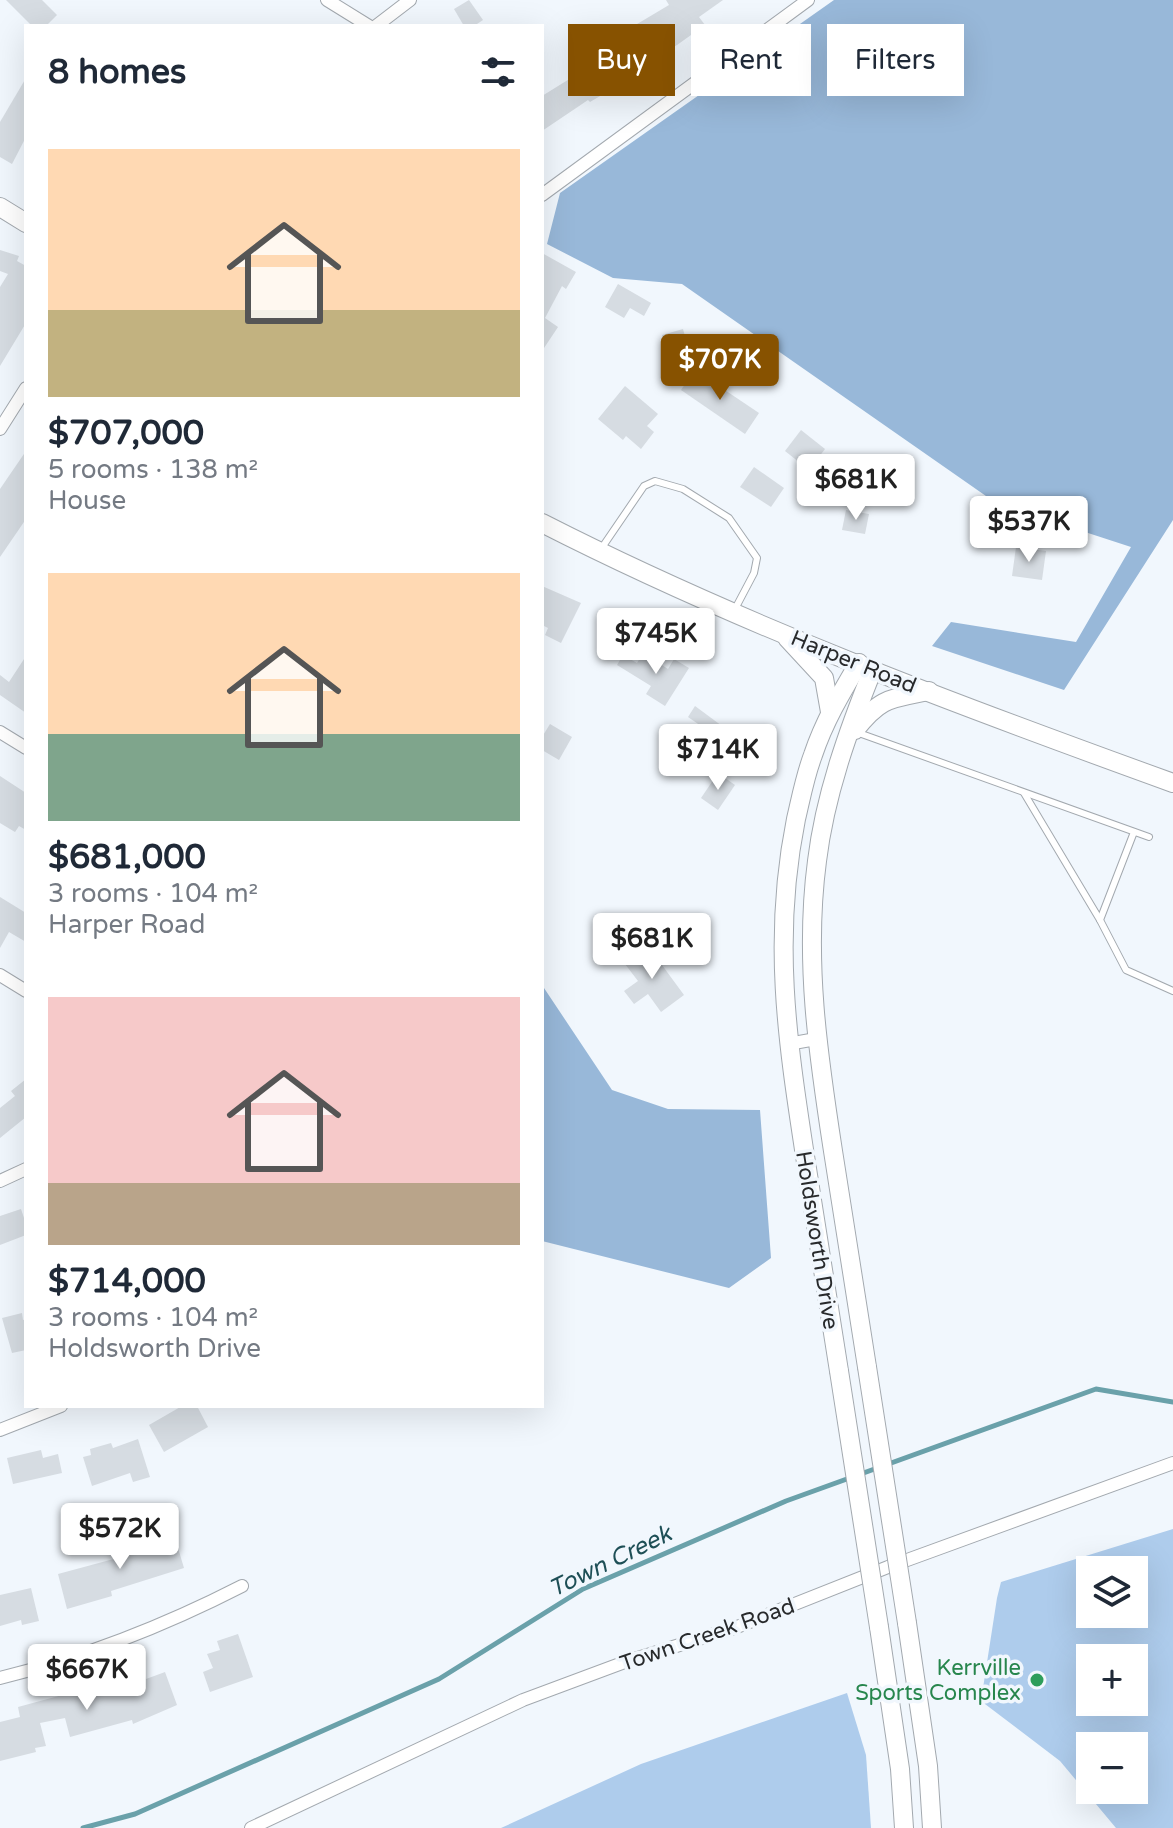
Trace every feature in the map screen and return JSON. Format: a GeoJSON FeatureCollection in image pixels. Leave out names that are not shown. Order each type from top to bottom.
{"type":"FeatureCollection","features":[{"type":"Feature","properties":{"kind":"main road"},"geometry":{"type":"LineString","coordinates":[[0,207],[24,222]]}},
{"type":"Feature","properties":{"kind":"main road","name":"Harper Road"},"geometry":{"type":"LineString","coordinates":[[544,524],[599,552],[781,632],[1173,783]]}},
{"type":"Feature","properties":{"kind":"main road"},"geometry":{"type":"LineString","coordinates":[[781,632],[824,678],[830,712]]}},
{"type":"Feature","properties":{"kind":"main road","name":"Holdsworth Drive"},"geometry":{"type":"LineString","coordinates":[[866,666],[830,712],[812,757],[789,854],[782,968],[788,1044],[879,1627],[900,1769],[904,1828]]}},
{"type":"Feature","properties":{"kind":"main road","name":"Holdsworth Drive"},"geometry":{"type":"LineString","coordinates":[[866,666],[820,844],[812,907],[810,968],[816,1039],[928,1766],[932,1828]]}},
{"type":"Feature","properties":{"kind":"main road"},"geometry":{"type":"LineString","coordinates":[[849,734],[873,707],[883,701],[929,691]]}},
{"type":"Feature","properties":{"kind":"street"},"geometry":{"type":"LineString","coordinates":[[327,0],[366,24]]}},
{"type":"Feature","properties":{"kind":"street"},"geometry":{"type":"LineString","coordinates":[[379,24],[410,0]]}},
{"type":"Feature","properties":{"kind":"street"},"geometry":{"type":"LineString","coordinates":[[544,194],[808,0]]}},
{"type":"Feature","properties":{"kind":"street"},"geometry":{"type":"LineString","coordinates":[[0,429],[24,391]]}},
{"type":"Feature","properties":{"kind":"street"},"geometry":{"type":"LineString","coordinates":[[0,732],[24,747]]}},
{"type":"Feature","properties":{"kind":"street"},"geometry":{"type":"LineString","coordinates":[[0,975],[24,990]]}},
{"type":"Feature","properties":{"kind":"street"},"geometry":{"type":"LineString","coordinates":[[788,1044],[816,1039]]}},
{"type":"Feature","properties":{"kind":"street"},"geometry":{"type":"LineString","coordinates":[[0,1181],[24,1170]]}},
{"type":"Feature","properties":{"kind":"street"},"geometry":{"type":"LineString","coordinates":[[0,1430],[56,1408]]}},
{"type":"Feature","properties":{"kind":"street","name":"Town Creek Road"},"geometry":{"type":"LineString","coordinates":[[251,1828],[536,1694],[737,1627],[888,1567],[1173,1463]]}},
{"type":"Feature","properties":{"kind":"street"},"geometry":{"type":"LineString","coordinates":[[0,1678],[87,1654],[189,1613],[242,1586]]}},
{"type":"Feature","properties":{"kind":"lane"},"geometry":{"type":"LineString","coordinates":[[599,552],[644,486],[655,481],[683,489],[729,518],[757,558],[754,573],[734,612]]}},
{"type":"Feature","properties":{"kind":"lane"},"geometry":{"type":"LineString","coordinates":[[849,734],[1149,837]]}},
{"type":"Feature","properties":{"kind":"lane"},"geometry":{"type":"LineString","coordinates":[[1024,793],[1100,920],[1126,970],[1173,991]]}},
{"type":"Feature","properties":{"kind":"lane"},"geometry":{"type":"LineString","coordinates":[[1100,920],[1134,832]]}},
{"type":"Feature","properties":{"kind":"shaded area"},"geometry":{"type":"Polygon","coordinates":[[[834,0],[1173,0],[1173,520],[1064,690],[932,646],[951,622],[1076,642],[1131,547],[996,503],[682,284],[613,278],[547,244],[560,193],[698,96],[811,96],[811,24],[800,24],[834,0]]]}},
{"type":"Feature","properties":{"kind":"shaded area"},"geometry":{"type":"Polygon","coordinates":[[[544,988],[612,1090],[668,1109],[760,1110],[771,1258],[729,1288],[544,1242],[544,988]]]}},
{"type":"Feature","properties":{"kind":"shaded area","name":"Kerrville Sports Complex"},"geometry":{"type":"Polygon","coordinates":[[[1173,1529],[1173,1828],[1116,1828],[1096,1804],[1148,1804],[1148,1732],[1076,1732],[1076,1780],[1060,1761],[981,1701],[1001,1582],[1076,1559],[1076,1628],[1148,1628],[1148,1556],[1085,1556],[1173,1529]]]}},
{"type":"Feature","properties":{"kind":"shaded area","name":"Kerrville Sports Complex"},"geometry":{"type":"Polygon","coordinates":[[[847,1693],[866,1755],[871,1828],[501,1828],[641,1764],[847,1693]]]}},
{"type":"Feature","properties":{"kind":"building"},"geometry":{"type":"Polygon","coordinates":[[[6,0],[42,0],[57,15],[48,24],[30,24],[6,0]]]}},
{"type":"Feature","properties":{"kind":"building"},"geometry":{"type":"Polygon","coordinates":[[[469,0],[483,20],[477,24],[463,24],[454,9],[469,0]]]}},
{"type":"Feature","properties":{"kind":"building"},"geometry":{"type":"Polygon","coordinates":[[[666,0],[723,0],[699,17],[704,24],[691,24],[691,35],[675,46],[675,24],[637,24],[669,5],[666,0]]]}},
{"type":"Feature","properties":{"kind":"building"},"geometry":{"type":"Polygon","coordinates":[[[568,80],[568,96],[600,96],[590,102],[588,100],[544,130],[544,95],[568,80]]]}},
{"type":"Feature","properties":{"kind":"building"},"geometry":{"type":"Polygon","coordinates":[[[24,81],[24,141],[12,164],[0,157],[0,122],[24,81]]]}},
{"type":"Feature","properties":{"kind":"building"},"geometry":{"type":"Polygon","coordinates":[[[0,250],[19,256],[17,261],[24,265],[24,326],[0,366],[0,287],[8,274],[0,271],[0,250]]]}},
{"type":"Feature","properties":{"kind":"building"},"geometry":{"type":"Polygon","coordinates":[[[544,254],[576,272],[566,289],[562,286],[545,318],[558,327],[544,348],[544,254]]]}},
{"type":"Feature","properties":{"kind":"building"},"geometry":{"type":"Polygon","coordinates":[[[618,284],[651,303],[644,316],[630,308],[624,318],[605,307],[618,284]]]}},
{"type":"Feature","properties":{"kind":"building"},"geometry":{"type":"Polygon","coordinates":[[[683,329],[691,358],[671,364],[662,335],[683,329]]]}},
{"type":"Feature","properties":{"kind":"building"},"geometry":{"type":"Polygon","coordinates":[[[695,370],[759,413],[745,434],[681,390],[695,370]]]}},
{"type":"Feature","properties":{"kind":"building"},"geometry":{"type":"Polygon","coordinates":[[[625,386],[658,414],[647,426],[654,432],[641,449],[626,436],[623,440],[598,419],[625,386]]]}},
{"type":"Feature","properties":{"kind":"building"},"geometry":{"type":"Polygon","coordinates":[[[801,430],[825,449],[809,470],[785,451],[801,430]]]}},
{"type":"Feature","properties":{"kind":"building"},"geometry":{"type":"Polygon","coordinates":[[[24,454],[24,522],[0,557],[0,489],[24,454]]]}},
{"type":"Feature","properties":{"kind":"building"},"geometry":{"type":"Polygon","coordinates":[[[754,467],[784,488],[771,507],[740,487],[754,467]]]}},
{"type":"Feature","properties":{"kind":"building"},"geometry":{"type":"Polygon","coordinates":[[[846,510],[869,514],[865,534],[842,530],[846,510]]]}},
{"type":"Feature","properties":{"kind":"building"},"geometry":{"type":"Polygon","coordinates":[[[1016,547],[1046,551],[1042,580],[1012,576],[1016,547]]]}},
{"type":"Feature","properties":{"kind":"building"},"geometry":{"type":"Polygon","coordinates":[[[544,587],[581,603],[561,643],[545,635],[548,628],[544,626],[544,587]]]}},
{"type":"Feature","properties":{"kind":"building"},"geometry":{"type":"Polygon","coordinates":[[[643,653],[668,669],[674,659],[689,668],[665,706],[646,694],[651,686],[617,665],[623,655],[637,663],[643,653]]]}},
{"type":"Feature","properties":{"kind":"building"},"geometry":{"type":"Polygon","coordinates":[[[24,659],[24,712],[0,695],[0,675],[9,682],[24,659]]]}},
{"type":"Feature","properties":{"kind":"building"},"geometry":{"type":"Polygon","coordinates":[[[695,706],[741,740],[731,756],[700,735],[704,728],[688,717],[695,706]]]}},
{"type":"Feature","properties":{"kind":"building"},"geometry":{"type":"Polygon","coordinates":[[[550,724],[572,737],[559,760],[544,751],[544,734],[550,724]]]}},
{"type":"Feature","properties":{"kind":"building"},"geometry":{"type":"Polygon","coordinates":[[[718,773],[735,785],[718,810],[701,798],[718,773]]]}},
{"type":"Feature","properties":{"kind":"building"},"geometry":{"type":"Polygon","coordinates":[[[0,776],[24,792],[24,829],[19,826],[15,832],[0,823],[0,776]]]}},
{"type":"Feature","properties":{"kind":"building"},"geometry":{"type":"Polygon","coordinates":[[[0,897],[24,912],[24,941],[9,932],[0,948],[0,897]]]}},
{"type":"Feature","properties":{"kind":"building"},"geometry":{"type":"Polygon","coordinates":[[[648,946],[684,995],[661,1012],[648,994],[634,1004],[624,991],[638,981],[625,964],[648,946]]]}},
{"type":"Feature","properties":{"kind":"building"},"geometry":{"type":"Polygon","coordinates":[[[24,1081],[24,1119],[0,1138],[0,1108],[15,1096],[11,1091],[24,1081]]]}},
{"type":"Feature","properties":{"kind":"building"},"geometry":{"type":"Polygon","coordinates":[[[21,1209],[24,1236],[0,1245],[0,1216],[21,1209]]]}},
{"type":"Feature","properties":{"kind":"building"},"geometry":{"type":"Polygon","coordinates":[[[22,1313],[24,1350],[12,1353],[2,1318],[22,1313]]]}},
{"type":"Feature","properties":{"kind":"building"},"geometry":{"type":"Polygon","coordinates":[[[179,1408],[198,1408],[208,1427],[164,1452],[149,1425],[179,1408]]]}},
{"type":"Feature","properties":{"kind":"building"},"geometry":{"type":"Polygon","coordinates":[[[138,1439],[150,1477],[133,1482],[130,1473],[92,1486],[83,1457],[91,1455],[90,1449],[111,1443],[113,1448],[138,1439]]]}},
{"type":"Feature","properties":{"kind":"building"},"geometry":{"type":"Polygon","coordinates":[[[41,1450],[43,1458],[58,1454],[62,1473],[13,1484],[7,1458],[41,1450]]]}},
{"type":"Feature","properties":{"kind":"building"},"geometry":{"type":"Polygon","coordinates":[[[129,1531],[135,1550],[175,1538],[184,1568],[111,1591],[112,1596],[67,1609],[58,1574],[121,1557],[114,1536],[129,1531]]]}},
{"type":"Feature","properties":{"kind":"building"},"geometry":{"type":"Polygon","coordinates":[[[31,1588],[39,1621],[22,1625],[21,1620],[0,1626],[0,1595],[31,1588]]]}},
{"type":"Feature","properties":{"kind":"building"},"geometry":{"type":"Polygon","coordinates":[[[238,1634],[253,1677],[210,1692],[203,1672],[213,1668],[207,1654],[220,1650],[217,1641],[238,1634]]]}},
{"type":"Feature","properties":{"kind":"building"},"geometry":{"type":"Polygon","coordinates":[[[143,1670],[146,1679],[165,1672],[177,1705],[133,1724],[132,1720],[70,1737],[65,1718],[40,1723],[46,1746],[35,1748],[36,1752],[0,1761],[0,1722],[20,1717],[18,1707],[77,1691],[79,1697],[120,1686],[118,1678],[143,1670]]]}},
{"type":"Feature","properties":{"kind":"waterway","name":"Town Creek"},"geometry":{"type":"LineString","coordinates":[[83,1828],[135,1814],[439,1679],[583,1589],[786,1501],[1096,1389],[1173,1402]]}},
{"type":"Feature","properties":{"kind":"place","name":"Kerrville Sports Complex"},"geometry":{"type":"Point","coordinates":[1037,1680]}}]}
